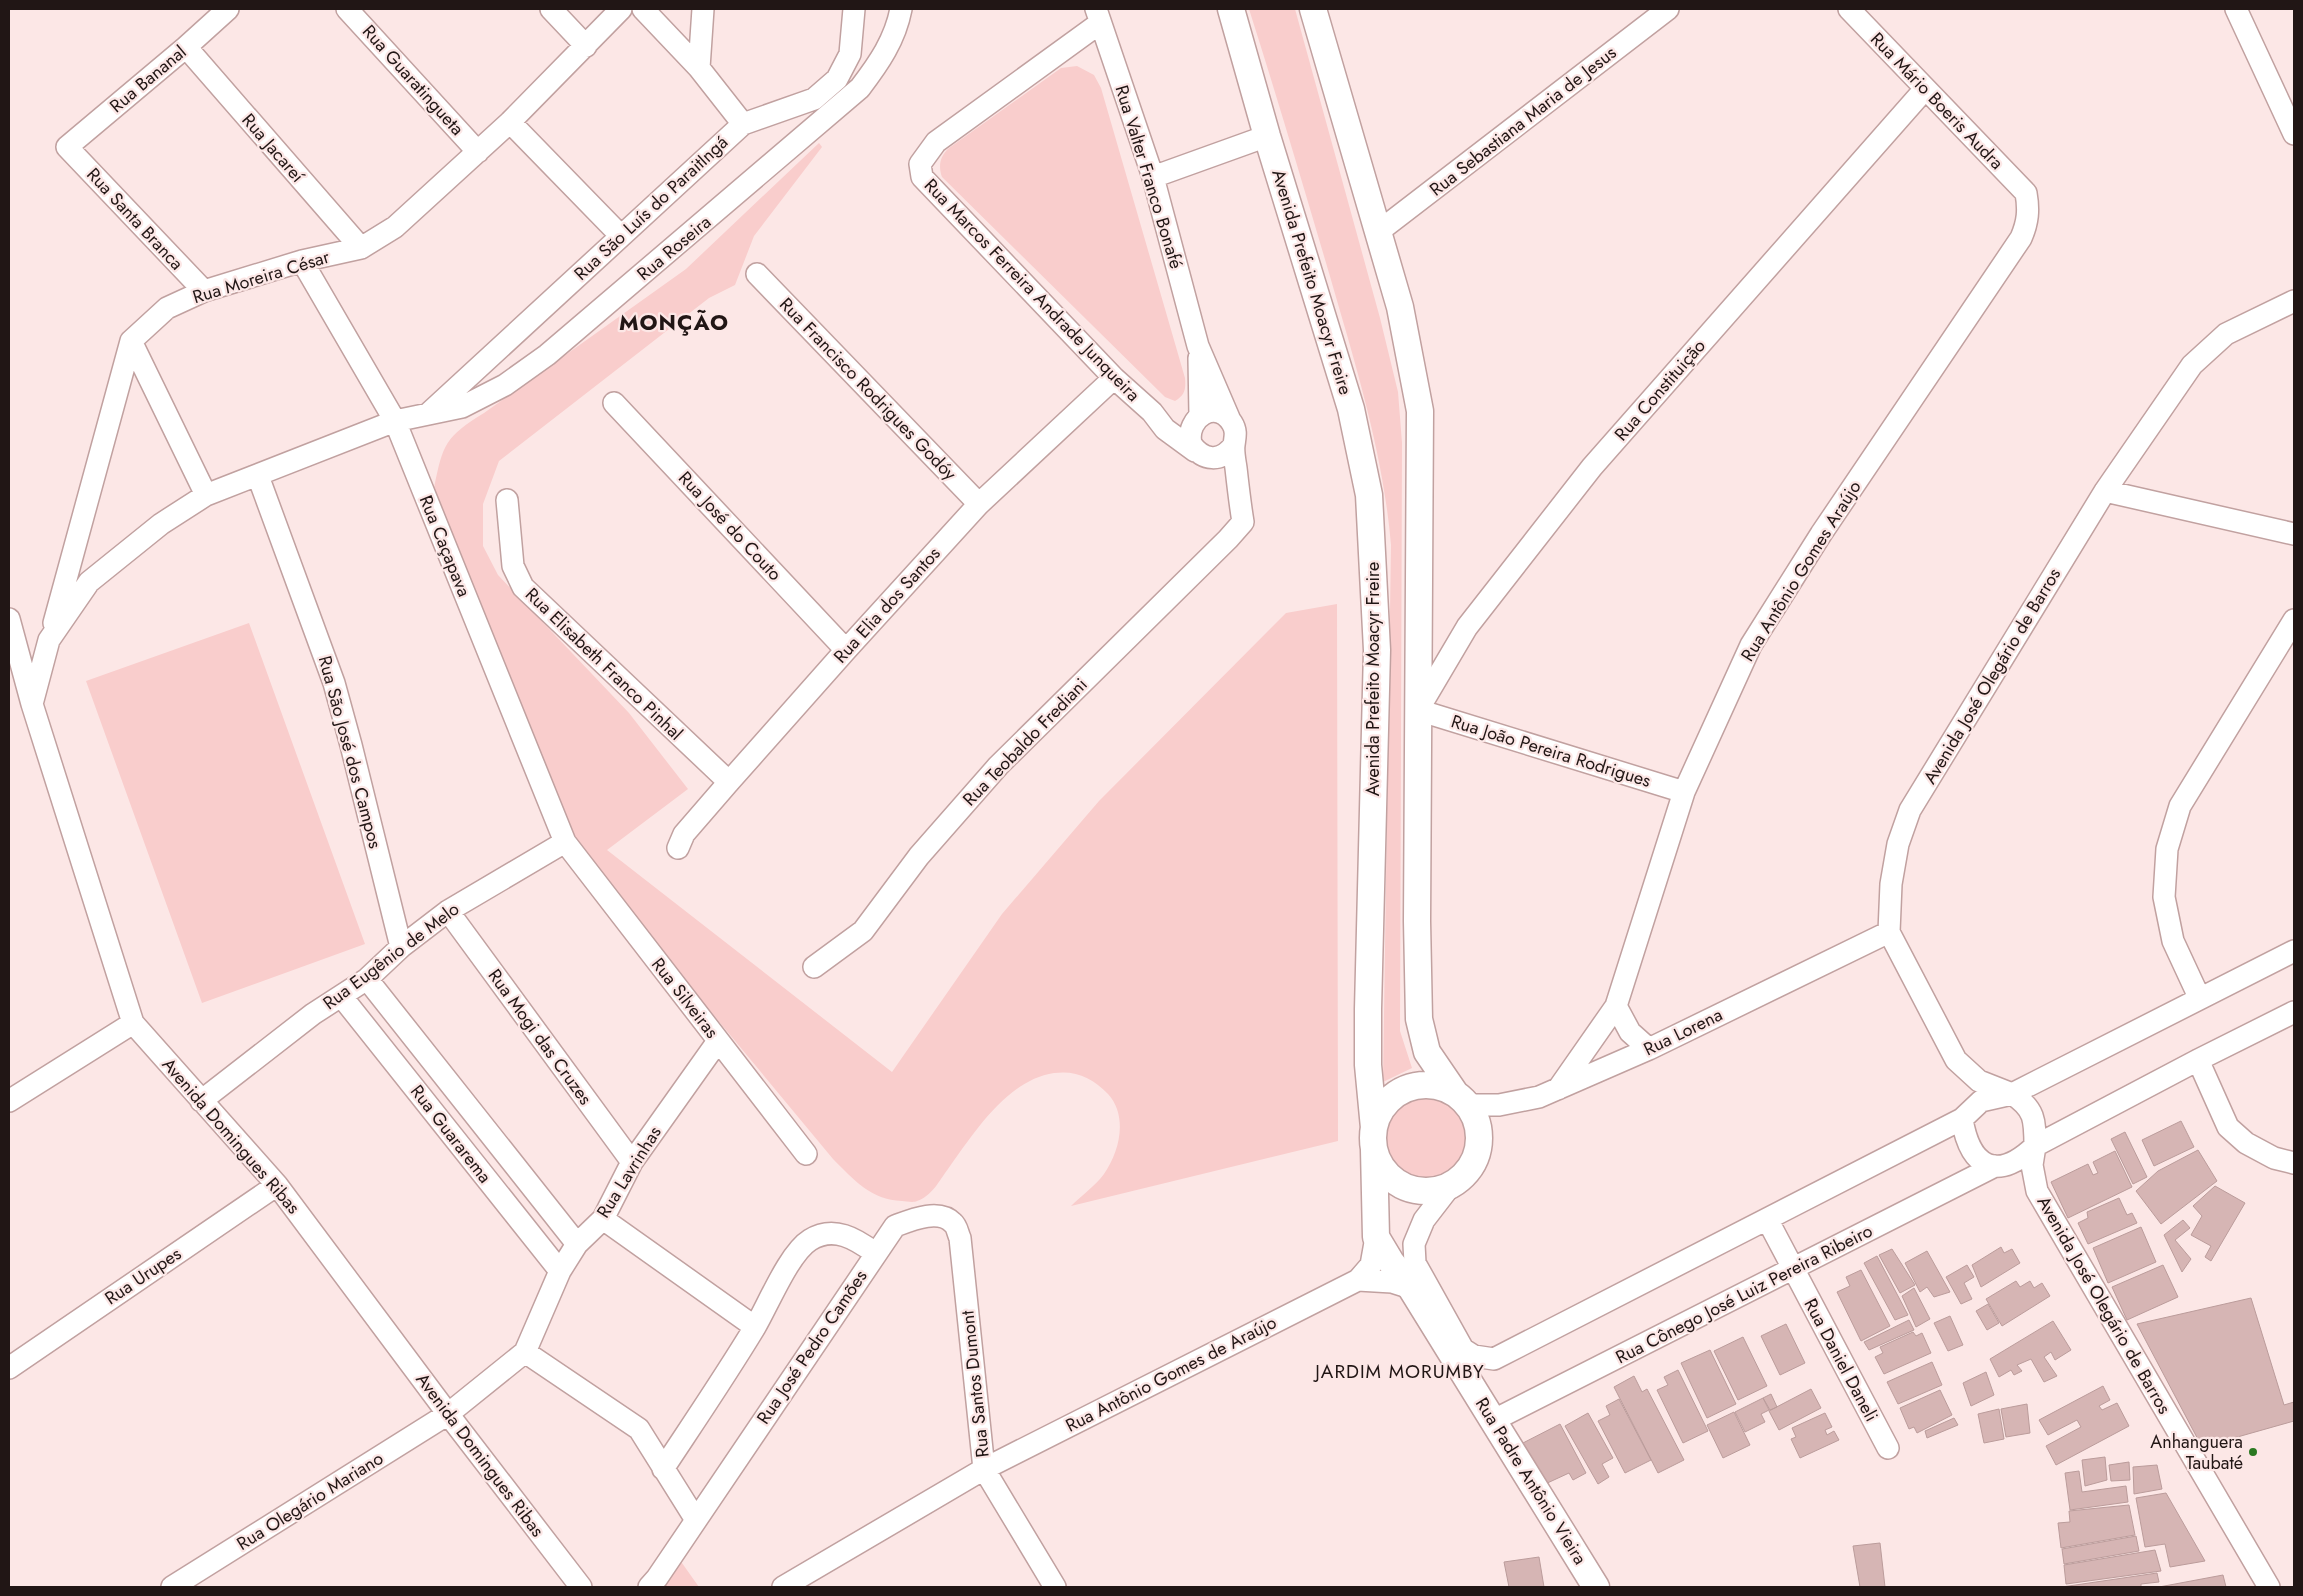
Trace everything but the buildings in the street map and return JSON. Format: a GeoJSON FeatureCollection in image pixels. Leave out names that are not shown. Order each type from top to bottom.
{"type":"FeatureCollection","features":[{"type":"Feature","properties":{"kind":"main road","name":"Avenida Prefeito Moacyr Freire"},"geometry":{"type":"LineString","coordinates":[[1231,9],[1267,136],[1351,409],[1369,495],[1377,650],[1368,1009],[1368,1064],[1374,1139],[1376,1237],[1391,1262],[1411,1288]]}},
{"type":"Feature","properties":{"kind":"main road"},"geometry":{"type":"LineString","coordinates":[[1313,9],[1400,307],[1420,411],[1417,921],[1419,1019],[1428,1052],[1476,1119],[1480,1134],[1479,1149],[1473,1164],[1464,1176],[1451,1186]]}},
{"type":"Feature","properties":{"kind":"main road","name":"Avenida Prefeito Moacyr Freire"},"geometry":{"type":"LineString","coordinates":[[1451,1186],[1436,1191],[1419,1191],[1404,1186],[1390,1177],[1380,1165],[1374,1139],[1380,1112],[1390,1098],[1405,1089],[1422,1085],[1439,1087],[1462,1099]]}},
{"type":"Feature","properties":{"kind":"main road","name":"Rua Padre Antônio Vieira"},"geometry":{"type":"LineString","coordinates":[[1411,1288],[1592,1580]]}},
{"type":"Feature","properties":{"kind":"street","name":"Rua Bananal"},"geometry":{"type":"LineString","coordinates":[[67,147],[186,47],[228,9]]}},
{"type":"Feature","properties":{"kind":"street","name":"Rua Guaratingueta"},"geometry":{"type":"LineString","coordinates":[[347,9],[478,152]]}},
{"type":"Feature","properties":{"kind":"street"},"geometry":{"type":"LineString","coordinates":[[551,9],[586,46]]}},
{"type":"Feature","properties":{"kind":"street","name":"Rua Moreira César"},"geometry":{"type":"LineString","coordinates":[[130,341],[167,308],[204,291],[302,261],[361,248],[395,227],[510,122],[621,9]]}},
{"type":"Feature","properties":{"kind":"street"},"geometry":{"type":"LineString","coordinates":[[643,9],[699,68],[743,124]]}},
{"type":"Feature","properties":{"kind":"street"},"geometry":{"type":"LineString","coordinates":[[699,68],[703,9]]}},
{"type":"Feature","properties":{"kind":"street","name":"Rua São Luís do ParaitIngá"},"geometry":{"type":"LineString","coordinates":[[428,414],[743,124],[814,99],[837,79],[850,54],[854,9]]}},
{"type":"Feature","properties":{"kind":"street","name":"Rua Roseira"},"geometry":{"type":"LineString","coordinates":[[394,421],[462,407],[505,385],[547,355],[860,88],[882,60],[897,30],[901,9]]}},
{"type":"Feature","properties":{"kind":"street","name":"Rua Sebastiana Maria de Jesus"},"geometry":{"type":"LineString","coordinates":[[1378,232],[1668,9]]}},
{"type":"Feature","properties":{"kind":"street","name":"Rua Mário Boeris Audra"},"geometry":{"type":"LineString","coordinates":[[1849,9],[2026,193]]}},
{"type":"Feature","properties":{"kind":"street"},"geometry":{"type":"LineString","coordinates":[[2236,9],[2294,134]]}},
{"type":"Feature","properties":{"kind":"street","name":"Rua Marcos Ferreira Andrade Junqueira"},"geometry":{"type":"LineString","coordinates":[[1098,16],[936,142],[920,164],[922,177],[1114,378],[1152,412],[1171,434],[1202,455]]}},
{"type":"Feature","properties":{"kind":"street","name":"Rua Valter Franco Bonafé"},"geometry":{"type":"LineString","coordinates":[[1098,16],[1153,177],[1198,346],[1236,431],[1234,445],[1241,512]]}},
{"type":"Feature","properties":{"kind":"street","name":"Rua Jacareí"},"geometry":{"type":"LineString","coordinates":[[186,47],[361,248]]}},
{"type":"Feature","properties":{"kind":"street","name":"Rua Constituição"},"geometry":{"type":"LineString","coordinates":[[1418,710],[1467,627],[1592,467],[1925,89]]}},
{"type":"Feature","properties":{"kind":"street"},"geometry":{"type":"LineString","coordinates":[[510,122],[620,236]]}},
{"type":"Feature","properties":{"kind":"street"},"geometry":{"type":"LineString","coordinates":[[1153,177],[1267,136]]}},
{"type":"Feature","properties":{"kind":"street","name":"Rua Santa Branca"},"geometry":{"type":"LineString","coordinates":[[67,147],[204,291]]}},
{"type":"Feature","properties":{"kind":"street","name":"Rua Antônio Gomes Araújo"},"geometry":{"type":"LineString","coordinates":[[1558,1089],[1616,1006],[1684,792],[1751,645],[1821,534],[2022,238],[2028,218],[2026,193]]}},
{"type":"Feature","properties":{"kind":"street","name":"Rua Caçapava"},"geometry":{"type":"LineString","coordinates":[[302,261],[394,421],[565,842]]}},
{"type":"Feature","properties":{"kind":"street","name":"Rua Francisco Rodrigues Godóy"},"geometry":{"type":"LineString","coordinates":[[757,274],[979,504]]}},
{"type":"Feature","properties":{"kind":"street","name":"Avenida José Olegário de Barros"},"geometry":{"type":"LineString","coordinates":[[1889,932],[1891,884],[1897,852],[1910,810],[2105,491],[2192,365],[2226,334],[2294,301]]}},
{"type":"Feature","properties":{"kind":"street"},"geometry":{"type":"LineString","coordinates":[[130,341],[206,495]]}},
{"type":"Feature","properties":{"kind":"street"},"geometry":{"type":"LineString","coordinates":[[32,704],[130,341]]}},
{"type":"Feature","properties":{"kind":"street","name":"Rua Valter Franco Bonafé"},"geometry":{"type":"LineString","coordinates":[[1198,346],[1197,419],[1189,436],[1241,512]]}},
{"type":"Feature","properties":{"kind":"street","name":"Rua Elia dos Santos"},"geometry":{"type":"LineString","coordinates":[[678,848],[684,834],[729,782],[979,504],[1114,378]]}},
{"type":"Feature","properties":{"kind":"street","name":"Rua José do Couto"},"geometry":{"type":"LineString","coordinates":[[614,403],[846,650]]}},
{"type":"Feature","properties":{"kind":"street","name":"Rua Marcos Ferreira Andrade Junqueira"},"geometry":{"type":"LineString","coordinates":[[1152,412],[1197,419]]}},
{"type":"Feature","properties":{"kind":"street"},"geometry":{"type":"LineString","coordinates":[[1197,419],[1215,412],[1229,418]]}},
{"type":"Feature","properties":{"kind":"street"},"geometry":{"type":"LineString","coordinates":[[49,640],[89,582],[161,524],[206,495],[394,421]]}},
{"type":"Feature","properties":{"kind":"street"},"geometry":{"type":"LineString","coordinates":[[1202,455],[1224,456],[1234,445]]}},
{"type":"Feature","properties":{"kind":"street","name":"Rua São José dos Campos"},"geometry":{"type":"LineString","coordinates":[[258,476],[334,683],[352,745],[401,947]]}},
{"type":"Feature","properties":{"kind":"street"},"geometry":{"type":"LineString","coordinates":[[2105,491],[2294,534]]}},
{"type":"Feature","properties":{"kind":"street","name":"Rua Elisabeth Franco Pinhal"},"geometry":{"type":"LineString","coordinates":[[507,500],[513,566],[523,586],[729,782]]}},
{"type":"Feature","properties":{"kind":"street","name":"Rua Teobaldo Frediani"},"geometry":{"type":"LineString","coordinates":[[814,967],[863,931],[919,856],[998,766],[1228,539],[1241,512]]}},
{"type":"Feature","properties":{"kind":"street","name":"Avenida Domingues Ribas"},"geometry":{"type":"LineString","coordinates":[[9,619],[32,704],[133,1022],[201,1101],[277,1184],[448,1414],[581,1587]]}},
{"type":"Feature","properties":{"kind":"street"},"geometry":{"type":"LineString","coordinates":[[2200,997],[2173,941],[2164,897],[2168,849],[2180,806],[2294,620]]}},
{"type":"Feature","properties":{"kind":"street","name":"Rua João Pereira Rodrigues"},"geometry":{"type":"LineString","coordinates":[[1418,710],[1684,792]]}},
{"type":"Feature","properties":{"kind":"street","name":"Rua Eugênio de Melo"},"geometry":{"type":"LineString","coordinates":[[201,1101],[313,1014],[367,979],[401,947],[448,911],[565,842]]}},
{"type":"Feature","properties":{"kind":"street","name":"Rua Silveiras"},"geometry":{"type":"LineString","coordinates":[[565,842],[806,1154]]}},
{"type":"Feature","properties":{"kind":"street","name":"Rua Mogi das Cruzes"},"geometry":{"type":"LineString","coordinates":[[448,911],[632,1162]]}},
{"type":"Feature","properties":{"kind":"street"},"geometry":{"type":"LineString","coordinates":[[1889,932],[1956,1060],[1979,1081],[2012,1094],[2025,1102],[2031,1112],[2035,1125],[2035,1146]]}},
{"type":"Feature","properties":{"kind":"street","name":"Rua Lorena"},"geometry":{"type":"LineString","coordinates":[[1462,1099],[1520,1102],[1539,1098],[1649,1049],[1889,932]]}},
{"type":"Feature","properties":{"kind":"street"},"geometry":{"type":"LineString","coordinates":[[1451,1186],[1424,1220],[1414,1244],[1415,1263],[1463,1349],[1474,1356],[1494,1359],[1962,1119],[1981,1101],[2012,1094],[2294,951]]}},
{"type":"Feature","properties":{"kind":"street","name":"Rua Guararema"},"geometry":{"type":"LineString","coordinates":[[367,979],[577,1244]]}},
{"type":"Feature","properties":{"kind":"street","name":"Rua Guararema"},"geometry":{"type":"LineString","coordinates":[[342,996],[560,1271]]}},
{"type":"Feature","properties":{"kind":"street"},"geometry":{"type":"LineString","coordinates":[[1616,1006],[1630,1032],[1649,1049]]}},
{"type":"Feature","properties":{"kind":"street","name":"Rua Cônego José Luiz Pereira Ribeiro"},"geometry":{"type":"LineString","coordinates":[[1492,1421],[1995,1166],[2011,1165],[2023,1158],[2035,1146],[2294,1012]]}},
{"type":"Feature","properties":{"kind":"street"},"geometry":{"type":"LineString","coordinates":[[9,1100],[133,1022]]}},
{"type":"Feature","properties":{"kind":"street","name":"Rua Lavrinhas"},"geometry":{"type":"LineString","coordinates":[[448,1414],[525,1352],[560,1271],[577,1244],[604,1219],[632,1162],[718,1041]]}},
{"type":"Feature","properties":{"kind":"street"},"geometry":{"type":"LineString","coordinates":[[2198,1060],[2228,1127],[2246,1143],[2274,1158],[2294,1163]]}},
{"type":"Feature","properties":{"kind":"street"},"geometry":{"type":"LineString","coordinates":[[1962,1119],[1966,1139],[1971,1151],[1980,1160],[1995,1166]]}},
{"type":"Feature","properties":{"kind":"street","name":"Avenida José Olegário de Barros"},"geometry":{"type":"LineString","coordinates":[[2035,1146],[2032,1166],[2037,1191],[2269,1587]]}},
{"type":"Feature","properties":{"kind":"street","name":"Rua Urupes"},"geometry":{"type":"LineString","coordinates":[[9,1368],[277,1184]]}},
{"type":"Feature","properties":{"kind":"street","name":"Rua José Pedro Camões"},"geometry":{"type":"LineString","coordinates":[[648,1587],[657,1578],[895,1226],[930,1216],[943,1218],[954,1223]]}},
{"type":"Feature","properties":{"kind":"street"},"geometry":{"type":"LineString","coordinates":[[604,1219],[755,1327]]}},
{"type":"Feature","properties":{"kind":"street","name":"Rua Daniel Daneli"},"geometry":{"type":"LineString","coordinates":[[1767,1219],[1792,1270],[1888,1448]]}},
{"type":"Feature","properties":{"kind":"street","name":"Rua Santos Dumont"},"geometry":{"type":"LineString","coordinates":[[954,1223],[960,1238],[984,1469],[1055,1587]]}},
{"type":"Feature","properties":{"kind":"street"},"geometry":{"type":"LineString","coordinates":[[663,1469],[755,1327],[797,1252],[810,1240],[827,1233],[855,1238],[875,1254]]}},
{"type":"Feature","properties":{"kind":"street","name":"Rua Antônio Gomes de Araújo"},"geometry":{"type":"LineString","coordinates":[[783,1587],[984,1469],[1358,1280],[1371,1265],[1376,1237]]}},
{"type":"Feature","properties":{"kind":"street"},"geometry":{"type":"LineString","coordinates":[[1358,1280],[1392,1282],[1411,1288]]}},
{"type":"Feature","properties":{"kind":"street"},"geometry":{"type":"LineString","coordinates":[[525,1352],[639,1429],[696,1520]]}},
{"type":"Feature","properties":{"kind":"street","name":"Rua Olegário Mariano"},"geometry":{"type":"LineString","coordinates":[[172,1587],[448,1414]]}},
{"type":"Feature","properties":{"kind":"shaded area"},"geometry":{"type":"Polygon","coordinates":[[[1249,9],[1295,9],[1380,318],[1398,392],[1402,443],[1400,1031],[1412,1068],[1383,1082],[1391,545],[1387,510],[1375,441],[1358,374],[1300,174],[1249,9]]]}},
{"type":"Feature","properties":{"kind":"shaded area"},"geometry":{"type":"Polygon","coordinates":[[[1077,66],[1094,75],[1101,88],[1185,378],[1184,391],[1175,401],[1165,397],[942,177],[940,165],[942,158],[949,148],[1061,68],[1077,66]]]}},
{"type":"Feature","properties":{"kind":"shaded area"},"geometry":{"type":"Polygon","coordinates":[[[819,143],[822,147],[754,236],[735,285],[709,298],[499,461],[483,504],[483,546],[498,575],[629,713],[688,789],[607,850],[892,1072],[1002,914],[1099,801],[1286,613],[1337,604],[1338,1141],[1071,1206],[1096,1183],[1110,1165],[1118,1144],[1120,1123],[1114,1103],[1108,1094],[1084,1076],[1062,1072],[1037,1078],[1021,1086],[1007,1097],[993,1110],[927,1196],[914,1202],[891,1200],[872,1193],[833,1159],[584,859],[543,781],[434,488],[443,451],[453,436],[471,421],[686,269],[819,143]]]}},
{"type":"Feature","properties":{"kind":"shaded area"},"geometry":{"type":"Polygon","coordinates":[[[249,623],[365,944],[202,1003],[86,681],[249,623]]]}},
{"type":"Feature","properties":{"kind":"shaded area"},"geometry":{"type":"Polygon","coordinates":[[[1427,1091],[1445,1095],[1460,1105],[1470,1120],[1474,1138],[1470,1156],[1460,1171],[1445,1181],[1427,1185],[1409,1181],[1394,1171],[1384,1156],[1380,1138],[1384,1120],[1394,1105],[1409,1095],[1427,1091]]]}},
{"type":"Feature","properties":{"kind":"shaded area"},"geometry":{"type":"Polygon","coordinates":[[[677,1556],[699,1587],[654,1587],[677,1556]]]}},
{"type":"Feature","properties":{"kind":"place","name":"Anhanguera Taubaté"},"geometry":{"type":"Point","coordinates":[2253,1452]}},
{"type":"Feature","properties":{"kind":"district","name":"MONÇÃO"},"geometry":{"type":"Point","coordinates":[674,322]}},
{"type":"Feature","properties":{"kind":"district","name":"JARDIM MORUMBY"},"geometry":{"type":"Point","coordinates":[1400,1371]}}]}
